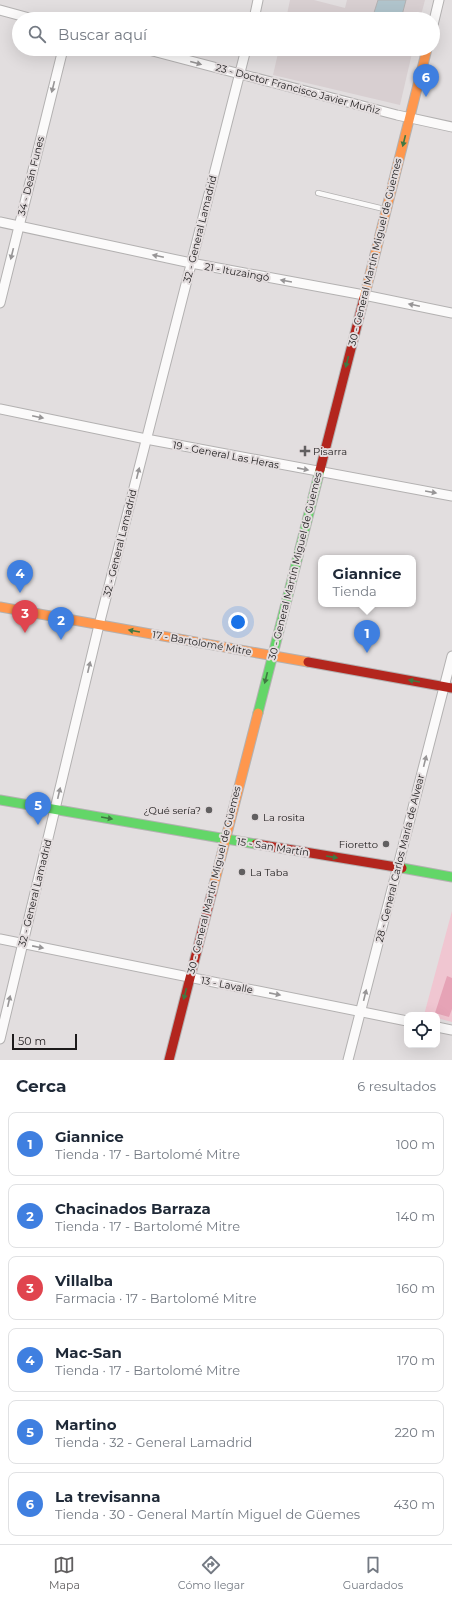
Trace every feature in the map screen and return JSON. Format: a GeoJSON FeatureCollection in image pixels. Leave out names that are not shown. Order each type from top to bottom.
{"type":"FeatureCollection","features":[{"type":"Feature","properties":{"kind":"street"},"geometry":{"type":"LineString","coordinates":[[255,12],[258,0]]}},
{"type":"Feature","properties":{"kind":"street"},"geometry":{"type":"LineString","coordinates":[[436,12],[439,0]]}},
{"type":"Feature","properties":{"kind":"street"},"geometry":{"type":"LineString","coordinates":[[0,10],[12,13]]}},
{"type":"Feature","properties":{"kind":"street","name":"34 - Deán Funes"},"geometry":{"type":"LineString","coordinates":[[0,303],[61,56]]}},
{"type":"Feature","properties":{"kind":"street","name":"23 - Doctor Francisco Javier Muñiz"},"geometry":{"type":"LineString","coordinates":[[171,56],[409,118],[452,127]]}},
{"type":"Feature","properties":{"kind":"street","name":"32 - General Lamadrid"},"geometry":{"type":"LineString","coordinates":[[0,1039],[99,624],[244,56]]}},
{"type":"Feature","properties":{"kind":"street","name":"30 - General Martín Miguel de Güemes"},"geometry":{"type":"LineString","coordinates":[[169,1060],[425,56]]}},
{"type":"Feature","properties":{"kind":"street","name":"21 - Ituzaingó"},"geometry":{"type":"LineString","coordinates":[[0,222],[191,263],[452,313]]}},
{"type":"Feature","properties":{"kind":"street","name":"19 - General Las Heras"},"geometry":{"type":"LineString","coordinates":[[0,409],[146,440],[452,496]]}},
{"type":"Feature","properties":{"kind":"street","name":"17 - Bartolomé Mitre"},"geometry":{"type":"LineString","coordinates":[[0,607],[448,687]]}},
{"type":"Feature","properties":{"kind":"street","name":"28 - General Carlos María de Alvear"},"geometry":{"type":"LineString","coordinates":[[348,1060],[398,867],[448,687],[452,656]]}},
{"type":"Feature","properties":{"kind":"street","name":"15 - San Martín"},"geometry":{"type":"LineString","coordinates":[[0,800],[452,877]]}},
{"type":"Feature","properties":{"kind":"street","name":"13 - Lavalle"},"geometry":{"type":"LineString","coordinates":[[0,939],[404,1020]]}},
{"type":"Feature","properties":{"kind":"street"},"geometry":{"type":"LineString","coordinates":[[440,1028],[452,1030]]}},
{"type":"Feature","properties":{"kind":"lane"},"geometry":{"type":"LineString","coordinates":[[318,193],[386,209]]}},
{"type":"Feature","properties":{"kind":"shaded area"},"geometry":{"type":"Polygon","coordinates":[[[290,0],[314,0],[345,8],[347,0],[425,0],[422,12],[287,12],[290,0]]]}},
{"type":"Feature","properties":{"kind":"shaded area"},"geometry":{"type":"Polygon","coordinates":[[[277,56],[411,56],[400,105],[273,75],[277,56]]]}},
{"type":"Feature","properties":{"kind":"shaded area"},"geometry":{"type":"Polygon","coordinates":[[[452,911],[452,1022],[440,1019],[440,1012],[425,1012],[452,911]]]}},
{"type":"Feature","properties":{"kind":"shaded area"},"geometry":{"type":"Polygon","coordinates":[[[447,976],[452,978],[452,1009],[449,1017],[440,1014],[440,1012],[435,1012],[447,976]]]}},
{"type":"Feature","properties":{"kind":"building"},"geometry":{"type":"Polygon","coordinates":[[[378,0],[406,0],[403,12],[374,12],[378,0]]]}},
{"type":"Feature","properties":{"kind":"traffic: fast"},"geometry":{"type":"LineString","coordinates":[[258,713],[320,470]]}},
{"type":"Feature","properties":{"kind":"traffic: fast"},"geometry":{"type":"LineString","coordinates":[[0,800],[256,844]]}},
{"type":"Feature","properties":{"kind":"traffic: fast"},"geometry":{"type":"LineString","coordinates":[[402,868],[452,877]]}},
{"type":"Feature","properties":{"kind":"traffic: slow"},"geometry":{"type":"LineString","coordinates":[[364,298],[425,56]]}},
{"type":"Feature","properties":{"kind":"traffic: slow"},"geometry":{"type":"LineString","coordinates":[[0,607],[308,662]]}},
{"type":"Feature","properties":{"kind":"traffic: slow"},"geometry":{"type":"LineString","coordinates":[[212,892],[258,713]]}},
{"type":"Feature","properties":{"kind":"traffic: jam"},"geometry":{"type":"LineString","coordinates":[[320,470],[364,298]]}},
{"type":"Feature","properties":{"kind":"traffic: jam"},"geometry":{"type":"LineString","coordinates":[[308,662],[452,688]]}},
{"type":"Feature","properties":{"kind":"traffic: jam"},"geometry":{"type":"LineString","coordinates":[[256,844],[402,868]]}},
{"type":"Feature","properties":{"kind":"traffic: jam"},"geometry":{"type":"LineString","coordinates":[[169,1060],[212,892]]}},
{"type":"Feature","properties":{"kind":"place","name":"La trevisanna"},"geometry":{"type":"Point","coordinates":[426,97]}},
{"type":"Feature","properties":{"kind":"place","name":"Pisarra"},"geometry":{"type":"Point","coordinates":[305,451]}},
{"type":"Feature","properties":{"kind":"place","name":"Mac-San"},"geometry":{"type":"Point","coordinates":[20,593]}},
{"type":"Feature","properties":{"kind":"place","name":"Villalba"},"geometry":{"type":"Point","coordinates":[25,633]}},
{"type":"Feature","properties":{"kind":"place","name":"Chacinados Barraza"},"geometry":{"type":"Point","coordinates":[61,640]}},
{"type":"Feature","properties":{"kind":"place","name":"Giannice"},"geometry":{"type":"Point","coordinates":[367,653]}},
{"type":"Feature","properties":{"kind":"place","name":"¿Qué sería?"},"geometry":{"type":"Point","coordinates":[209,810]}},
{"type":"Feature","properties":{"kind":"place","name":"La rosita"},"geometry":{"type":"Point","coordinates":[255,817]}},
{"type":"Feature","properties":{"kind":"place","name":"Martino"},"geometry":{"type":"Point","coordinates":[38,825]}},
{"type":"Feature","properties":{"kind":"place","name":"Fioretto"},"geometry":{"type":"Point","coordinates":[386,844]}},
{"type":"Feature","properties":{"kind":"place","name":"La Taba"},"geometry":{"type":"Point","coordinates":[242,872]}}]}
